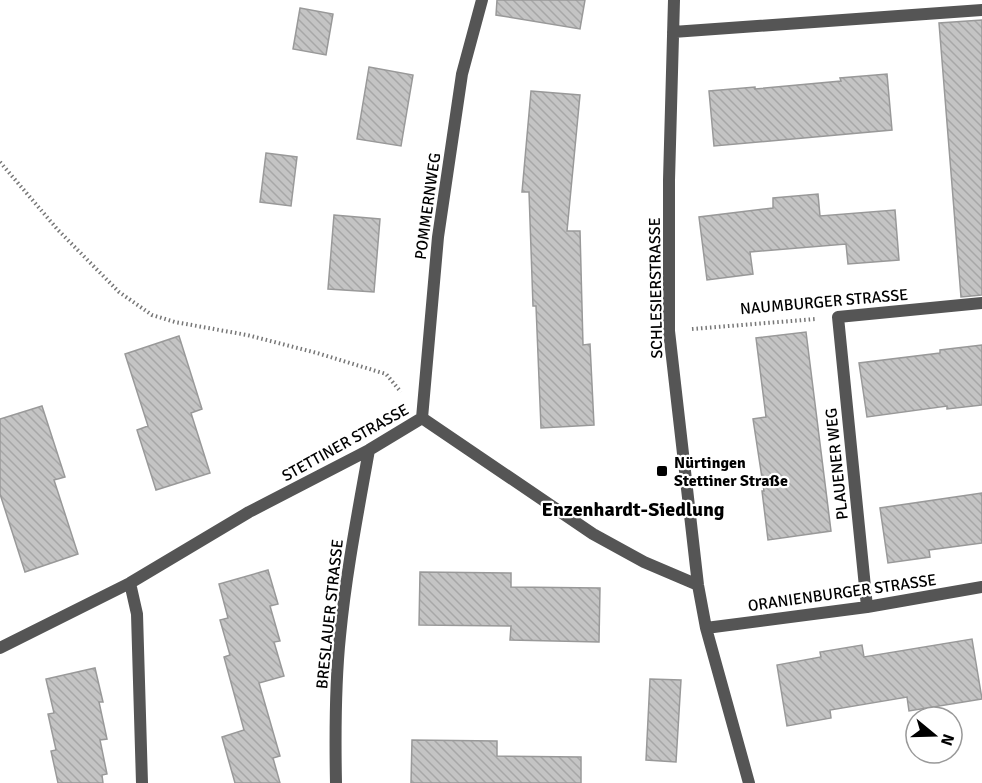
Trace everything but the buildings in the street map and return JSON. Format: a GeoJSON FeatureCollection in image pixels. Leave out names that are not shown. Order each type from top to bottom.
{"type":"FeatureCollection","features":[{"type":"Feature","properties":{"kind":"street","name":"POMMERNWEG"},"geometry":{"type":"LineString","coordinates":[[422,418],[438,237],[462,75],[482,0]]}},
{"type":"Feature","properties":{"kind":"street","name":"SCHLESIERSTRASSE"},"geometry":{"type":"LineString","coordinates":[[674,0],[669,180],[669,331],[698,585],[706,628],[749,783]]}},
{"type":"Feature","properties":{"kind":"street"},"geometry":{"type":"LineString","coordinates":[[673,32],[982,10]]}},
{"type":"Feature","properties":{"kind":"street","name":"NAUMBURGER STRASSE"},"geometry":{"type":"LineString","coordinates":[[838,317],[982,303]]}},
{"type":"Feature","properties":{"kind":"street","name":"PLAUENER WEG"},"geometry":{"type":"LineString","coordinates":[[838,317],[867,607]]}},
{"type":"Feature","properties":{"kind":"street","name":"STETTINER STRASSE"},"geometry":{"type":"LineString","coordinates":[[0,648],[130,583],[249,513],[369,450],[422,418],[593,534],[644,562],[698,585]]}},
{"type":"Feature","properties":{"kind":"street","name":"BRESLAUER STRASSE"},"geometry":{"type":"LineString","coordinates":[[336,783],[335,740],[340,638],[352,540],[369,450]]}},
{"type":"Feature","properties":{"kind":"street"},"geometry":{"type":"LineString","coordinates":[[130,583],[137,614],[142,783]]}},
{"type":"Feature","properties":{"kind":"street","name":"ORANIENBURGER STRASSE"},"geometry":{"type":"LineString","coordinates":[[706,628],[867,607],[982,587]]}},
{"type":"Feature","properties":{"kind":"path"},"geometry":{"type":"LineString","coordinates":[[0,162],[58,230],[96,269],[119,292],[152,315],[175,322],[247,335],[386,374],[422,418]]}},
{"type":"Feature","properties":{"kind":"path","name":"NAUMBURGER STRASSE"},"geometry":{"type":"LineString","coordinates":[[669,331],[838,317]]}},
{"type":"Feature","properties":{"kind":"place","name":"Nürtingen Stettiner Straße"},"geometry":{"type":"Point","coordinates":[662,471]}},
{"type":"Feature","properties":{"kind":"district","name":"Enzenhardt-Siedlung"},"geometry":{"type":"Point","coordinates":[633,509]}}]}
